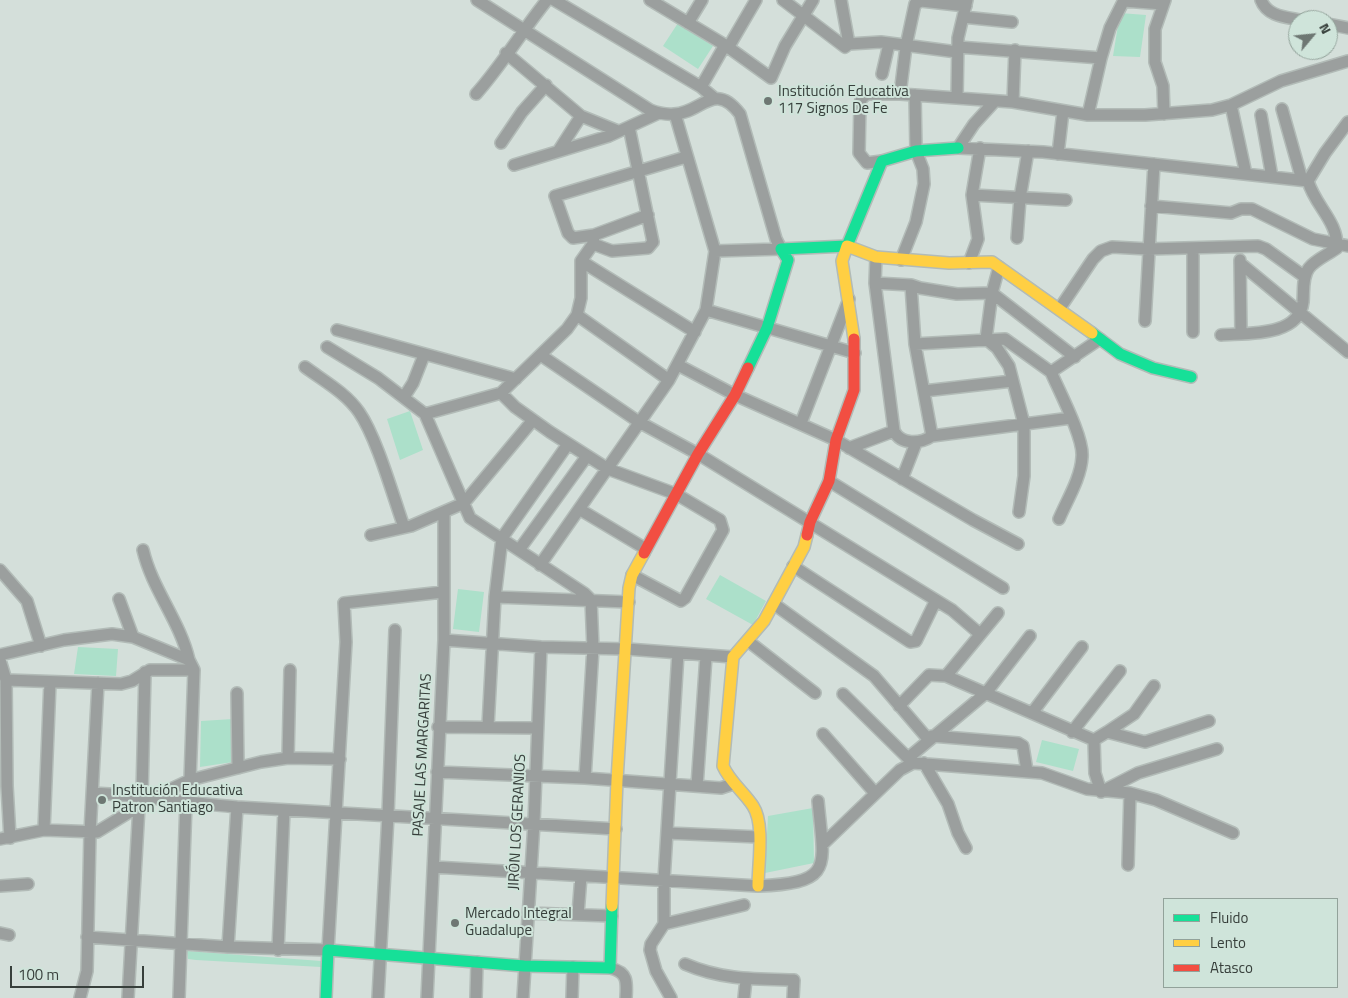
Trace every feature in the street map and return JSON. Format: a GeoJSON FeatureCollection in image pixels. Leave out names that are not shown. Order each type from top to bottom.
{"type":"FeatureCollection","features":[{"type":"Feature","properties":{"kind":"street"},"geometry":{"type":"LineString","coordinates":[[477,0],[637,103],[660,113],[675,114],[713,97],[722,98],[734,106],[740,114],[776,238],[788,260],[767,328],[735,395],[698,454],[632,576],[617,780],[610,968]]}},
{"type":"Feature","properties":{"kind":"street"},"geometry":{"type":"LineString","coordinates":[[476,94],[498,69],[506,53],[547,0]]}},
{"type":"Feature","properties":{"kind":"street"},"geometry":{"type":"LineString","coordinates":[[554,0],[701,87],[713,97]]}},
{"type":"Feature","properties":{"kind":"street"},"geometry":{"type":"LineString","coordinates":[[650,0],[726,46],[771,78],[803,15],[813,0]]}},
{"type":"Feature","properties":{"kind":"street"},"geometry":{"type":"LineString","coordinates":[[688,23],[702,0]]}},
{"type":"Feature","properties":{"kind":"street"},"geometry":{"type":"LineString","coordinates":[[701,87],[756,0]]}},
{"type":"Feature","properties":{"kind":"street"},"geometry":{"type":"LineString","coordinates":[[783,0],[843,46],[847,47],[849,44],[867,42],[957,49],[1015,50],[1101,58]]}},
{"type":"Feature","properties":{"kind":"street"},"geometry":{"type":"LineString","coordinates":[[841,0],[849,44]]}},
{"type":"Feature","properties":{"kind":"street"},"geometry":{"type":"LineString","coordinates":[[1088,115],[1110,28],[1124,0],[1164,2],[1154,29],[1155,62],[1163,86],[1164,114]]}},
{"type":"Feature","properties":{"kind":"street"},"geometry":{"type":"LineString","coordinates":[[1261,0],[1264,6],[1274,15],[1288,18]]}},
{"type":"Feature","properties":{"kind":"street"},"geometry":{"type":"LineString","coordinates":[[900,94],[906,46],[914,8],[918,2],[966,3],[957,49],[956,98]]}},
{"type":"Feature","properties":{"kind":"street"},"geometry":{"type":"LineString","coordinates":[[963,17],[1012,22]]}},
{"type":"Feature","properties":{"kind":"street"},"geometry":{"type":"LineString","coordinates":[[882,74],[889,44]]}},
{"type":"Feature","properties":{"kind":"street"},"geometry":{"type":"LineString","coordinates":[[1012,102],[1015,50]]}},
{"type":"Feature","properties":{"kind":"street"},"geometry":{"type":"LineString","coordinates":[[506,53],[581,116],[624,129]]}},
{"type":"Feature","properties":{"kind":"street"},"geometry":{"type":"LineString","coordinates":[[1305,181],[1058,154],[980,148],[916,151],[882,161],[867,163],[859,153],[860,103],[867,94],[900,94],[1012,102],[1088,115],[1164,114],[1212,110],[1231,105],[1281,82],[1348,61]]}},
{"type":"Feature","properties":{"kind":"street"},"geometry":{"type":"LineString","coordinates":[[501,143],[522,112],[546,85]]}},
{"type":"Feature","properties":{"kind":"street"},"geometry":{"type":"LineString","coordinates":[[900,260],[916,222],[924,184],[923,169],[916,151],[915,95]]}},
{"type":"Feature","properties":{"kind":"street"},"geometry":{"type":"LineString","coordinates":[[958,148],[974,124],[995,101]]}},
{"type":"Feature","properties":{"kind":"street"},"geometry":{"type":"LineString","coordinates":[[1231,105],[1246,174]]}},
{"type":"Feature","properties":{"kind":"street"},"geometry":{"type":"LineString","coordinates":[[1282,109],[1305,181],[1334,228],[1342,245]]}},
{"type":"Feature","properties":{"kind":"street"},"geometry":{"type":"LineString","coordinates":[[1058,154],[1063,111]]}},
{"type":"Feature","properties":{"kind":"street"},"geometry":{"type":"LineString","coordinates":[[514,165],[624,129],[660,113]]}},
{"type":"Feature","properties":{"kind":"street"},"geometry":{"type":"LineString","coordinates":[[540,565],[669,380],[706,310],[715,251],[675,114]]}},
{"type":"Feature","properties":{"kind":"street"},"geometry":{"type":"LineString","coordinates":[[1261,115],[1272,177]]}},
{"type":"Feature","properties":{"kind":"street"},"geometry":{"type":"LineString","coordinates":[[559,150],[581,116]]}},
{"type":"Feature","properties":{"kind":"street"},"geometry":{"type":"LineString","coordinates":[[1305,181],[1347,126]]}},
{"type":"Feature","properties":{"kind":"street"},"geometry":{"type":"LineString","coordinates":[[624,129],[638,171],[653,242],[648,248],[612,251],[593,240],[573,238],[570,236],[555,196],[638,171],[686,157]]}},
{"type":"Feature","properties":{"kind":"street"},"geometry":{"type":"LineString","coordinates":[[969,262],[978,239],[972,195],[980,148]]}},
{"type":"Feature","properties":{"kind":"street"},"geometry":{"type":"LineString","coordinates":[[1017,238],[1020,198],[1028,151]]}},
{"type":"Feature","properties":{"kind":"street"},"geometry":{"type":"LineString","coordinates":[[758,886],[759,837],[757,811],[726,776],[723,766],[733,657],[764,621],[774,604],[804,547],[810,522],[829,481],[836,440],[854,390],[855,353],[849,298],[842,261],[882,161]]}},
{"type":"Feature","properties":{"kind":"street"},"geometry":{"type":"LineString","coordinates":[[1145,321],[1154,164]]}},
{"type":"Feature","properties":{"kind":"street"},"geometry":{"type":"LineString","coordinates":[[972,195],[1066,200]]}},
{"type":"Feature","properties":{"kind":"street"},"geometry":{"type":"LineString","coordinates":[[1151,206],[1231,213],[1241,209],[1252,209],[1313,239],[1342,245]]}},
{"type":"Feature","properties":{"kind":"street"},"geometry":{"type":"LineString","coordinates":[[425,414],[501,393],[542,356],[567,329],[577,314],[581,298],[581,260],[593,240],[648,214]]}},
{"type":"Feature","properties":{"kind":"street"},"geometry":{"type":"LineString","coordinates":[[1221,335],[1274,330],[1288,324],[1303,304],[1305,277],[1310,267],[1342,245]]}},
{"type":"Feature","properties":{"kind":"street"},"geometry":{"type":"LineString","coordinates":[[715,251],[847,246],[876,257],[900,260],[992,262],[1060,308],[1120,354],[1153,368],[1191,377]]}},
{"type":"Feature","properties":{"kind":"street"},"geometry":{"type":"LineString","coordinates":[[1060,308],[1093,259],[1101,251],[1112,247],[1148,249],[1240,246],[1266,249],[1305,277]]}},
{"type":"Feature","properties":{"kind":"street"},"geometry":{"type":"LineString","coordinates":[[1240,246],[1241,333]]}},
{"type":"Feature","properties":{"kind":"street"},"geometry":{"type":"LineString","coordinates":[[1193,248],[1193,332]]}},
{"type":"Feature","properties":{"kind":"street"},"geometry":{"type":"LineString","coordinates":[[876,257],[875,283],[894,431],[901,439],[916,443],[932,436],[1071,418]]}},
{"type":"Feature","properties":{"kind":"street"},"geometry":{"type":"LineString","coordinates":[[581,260],[695,332]]}},
{"type":"Feature","properties":{"kind":"street"},"geometry":{"type":"LineString","coordinates":[[1240,263],[1348,352]]}},
{"type":"Feature","properties":{"kind":"street"},"geometry":{"type":"LineString","coordinates":[[986,340],[992,293],[999,267]]}},
{"type":"Feature","properties":{"kind":"street"},"geometry":{"type":"LineString","coordinates":[[875,283],[911,284],[920,288],[957,294],[992,293],[1075,357]]}},
{"type":"Feature","properties":{"kind":"street"},"geometry":{"type":"LineString","coordinates":[[911,284],[915,344],[932,436]]}},
{"type":"Feature","properties":{"kind":"street"},"geometry":{"type":"LineString","coordinates":[[801,423],[849,298]]}},
{"type":"Feature","properties":{"kind":"street"},"geometry":{"type":"LineString","coordinates":[[706,310],[855,353]]}},
{"type":"Feature","properties":{"kind":"street"},"geometry":{"type":"LineString","coordinates":[[577,314],[669,380]]}},
{"type":"Feature","properties":{"kind":"street"},"geometry":{"type":"LineString","coordinates":[[337,330],[516,379]]}},
{"type":"Feature","properties":{"kind":"street"},"geometry":{"type":"LineString","coordinates":[[915,344],[1005,339],[1051,372],[1071,418],[1082,454],[1080,468],[1059,519]]}},
{"type":"Feature","properties":{"kind":"street"},"geometry":{"type":"LineString","coordinates":[[1051,372],[1100,339]]}},
{"type":"Feature","properties":{"kind":"street"},"geometry":{"type":"LineString","coordinates":[[986,340],[997,348],[1009,366],[1024,424],[1024,476],[1019,512]]}},
{"type":"Feature","properties":{"kind":"street"},"geometry":{"type":"LineString","coordinates":[[327,347],[378,378],[425,414],[470,518],[584,593],[591,600],[593,648],[585,778]]}},
{"type":"Feature","properties":{"kind":"street"},"geometry":{"type":"LineString","coordinates":[[404,397],[413,383],[424,355]]}},
{"type":"Feature","properties":{"kind":"street"},"geometry":{"type":"LineString","coordinates":[[542,356],[639,422],[698,454],[952,610],[980,634]]}},
{"type":"Feature","properties":{"kind":"street"},"geometry":{"type":"LineString","coordinates":[[678,364],[735,395],[836,440],[1018,544]]}},
{"type":"Feature","properties":{"kind":"street"},"geometry":{"type":"LineString","coordinates":[[306,367],[345,396],[359,412],[372,440],[404,527]]}},
{"type":"Feature","properties":{"kind":"street"},"geometry":{"type":"LineString","coordinates":[[924,391],[1012,381]]}},
{"type":"Feature","properties":{"kind":"street"},"geometry":{"type":"LineString","coordinates":[[501,393],[533,420],[608,469],[676,494],[720,520],[723,530],[685,598],[681,601],[632,576]]}},
{"type":"Feature","properties":{"kind":"street"},"geometry":{"type":"LineString","coordinates":[[371,535],[404,527],[444,513],[464,503],[533,420]]}},
{"type":"Feature","properties":{"kind":"street"},"geometry":{"type":"LineString","coordinates":[[849,448],[894,431]]}},
{"type":"Feature","properties":{"kind":"street"},"geometry":{"type":"LineString","coordinates":[[902,479],[916,443]]}},
{"type":"Feature","properties":{"kind":"street"},"geometry":{"type":"LineString","coordinates":[[488,726],[495,597],[502,538],[568,444]]}},
{"type":"Feature","properties":{"kind":"street"},"geometry":{"type":"LineString","coordinates":[[519,550],[587,456]]}},
{"type":"Feature","properties":{"kind":"street"},"geometry":{"type":"LineString","coordinates":[[829,481],[1004,588]]}},
{"type":"Feature","properties":{"kind":"street"},"geometry":{"type":"LineString","coordinates":[[579,510],[646,549]]}},
{"type":"Feature","properties":{"kind":"street","name":"PASAJE LAS MARGARITAS"},"geometry":{"type":"LineString","coordinates":[[427,998],[434,867],[438,726],[444,640],[444,513]]}},
{"type":"Feature","properties":{"kind":"street"},"geometry":{"type":"LineString","coordinates":[[143,550],[150,575],[184,641],[191,665],[190,780]]}},
{"type":"Feature","properties":{"kind":"street"},"geometry":{"type":"LineString","coordinates":[[793,566],[910,642],[916,641],[936,600]]}},
{"type":"Feature","properties":{"kind":"street"},"geometry":{"type":"LineString","coordinates":[[0,570],[27,601],[41,646]]}},
{"type":"Feature","properties":{"kind":"street"},"geometry":{"type":"LineString","coordinates":[[326,998],[346,642],[344,603],[444,592]]}},
{"type":"Feature","properties":{"kind":"street"},"geometry":{"type":"LineString","coordinates":[[495,597],[629,602]]}},
{"type":"Feature","properties":{"kind":"street"},"geometry":{"type":"LineString","coordinates":[[119,598],[133,637]]}},
{"type":"Feature","properties":{"kind":"street"},"geometry":{"type":"LineString","coordinates":[[774,604],[874,676],[899,706],[930,737],[1018,743],[1023,746],[1027,771]]}},
{"type":"Feature","properties":{"kind":"street"},"geometry":{"type":"LineString","coordinates":[[946,676],[998,613]]}},
{"type":"Feature","properties":{"kind":"street"},"geometry":{"type":"LineString","coordinates":[[378,998],[388,815],[395,630]]}},
{"type":"Feature","properties":{"kind":"street"},"geometry":{"type":"LineString","coordinates":[[0,655],[64,640],[112,634],[133,637],[191,665]]}},
{"type":"Feature","properties":{"kind":"street"},"geometry":{"type":"LineString","coordinates":[[822,845],[900,770],[915,761],[930,737],[986,693],[1030,636]]}},
{"type":"Feature","properties":{"kind":"street"},"geometry":{"type":"LineString","coordinates":[[444,640],[541,647],[627,649],[733,657]]}},
{"type":"Feature","properties":{"kind":"street"},"geometry":{"type":"LineString","coordinates":[[748,641],[816,692]]}},
{"type":"Feature","properties":{"kind":"street","name":"JIRÓN LOS GERANIOS"},"geometry":{"type":"LineString","coordinates":[[523,998],[534,823],[541,647]]}},
{"type":"Feature","properties":{"kind":"street"},"geometry":{"type":"LineString","coordinates":[[1032,713],[1082,647]]}},
{"type":"Feature","properties":{"kind":"street"},"geometry":{"type":"LineString","coordinates":[[671,998],[656,971],[650,950],[651,944],[664,924],[664,880],[678,653]]}},
{"type":"Feature","properties":{"kind":"street"},"geometry":{"type":"LineString","coordinates":[[697,786],[706,656]]}},
{"type":"Feature","properties":{"kind":"street"},"geometry":{"type":"LineString","coordinates":[[140,800],[97,832],[44,830],[5,838],[2,670],[50,682],[122,684],[132,681],[145,672],[191,665]]}},
{"type":"Feature","properties":{"kind":"street"},"geometry":{"type":"LineString","coordinates":[[288,758],[290,670]]}},
{"type":"Feature","properties":{"kind":"street"},"geometry":{"type":"LineString","coordinates":[[1072,732],[1120,671]]}},
{"type":"Feature","properties":{"kind":"street"},"geometry":{"type":"LineString","coordinates":[[128,998],[140,800],[145,672]]}},
{"type":"Feature","properties":{"kind":"street"},"geometry":{"type":"LineString","coordinates":[[899,706],[928,675],[946,676],[1094,740]]}},
{"type":"Feature","properties":{"kind":"street"},"geometry":{"type":"LineString","coordinates":[[44,830],[50,682]]}},
{"type":"Feature","properties":{"kind":"street"},"geometry":{"type":"LineString","coordinates":[[80,998],[87,972],[90,833],[98,684]]}},
{"type":"Feature","properties":{"kind":"street"},"geometry":{"type":"LineString","coordinates":[[1094,740],[1134,714],[1154,686]]}},
{"type":"Feature","properties":{"kind":"street"},"geometry":{"type":"LineString","coordinates":[[237,693],[238,768]]}},
{"type":"Feature","properties":{"kind":"street"},"geometry":{"type":"LineString","coordinates":[[843,694],[915,761],[948,804],[958,833],[966,848]]}},
{"type":"Feature","properties":{"kind":"street"},"geometry":{"type":"LineString","coordinates":[[1107,732],[1145,742],[1209,721]]}},
{"type":"Feature","properties":{"kind":"street"},"geometry":{"type":"LineString","coordinates":[[438,726],[537,728]]}},
{"type":"Feature","properties":{"kind":"street"},"geometry":{"type":"LineString","coordinates":[[823,734],[876,793]]}},
{"type":"Feature","properties":{"kind":"street"},"geometry":{"type":"LineString","coordinates":[[1094,740],[1095,774],[1101,792]]}},
{"type":"Feature","properties":{"kind":"street"},"geometry":{"type":"LineString","coordinates":[[1101,792],[1138,773],[1217,748]]}},
{"type":"Feature","properties":{"kind":"street"},"geometry":{"type":"LineString","coordinates":[[93,793],[140,800],[154,797],[190,780],[238,768],[288,758],[340,759]]}},
{"type":"Feature","properties":{"kind":"street"},"geometry":{"type":"LineString","coordinates":[[915,761],[1042,773],[1101,792],[1130,793],[1156,800],[1233,833]]}},
{"type":"Feature","properties":{"kind":"street"},"geometry":{"type":"LineString","coordinates":[[437,772],[585,778],[721,788],[733,784]]}},
{"type":"Feature","properties":{"kind":"street"},"geometry":{"type":"LineString","coordinates":[[1128,865],[1130,793]]}},
{"type":"Feature","properties":{"kind":"street"},"geometry":{"type":"LineString","coordinates":[[154,797],[186,803],[237,807],[616,829]]}},
{"type":"Feature","properties":{"kind":"street"},"geometry":{"type":"LineString","coordinates":[[434,867],[758,886],[787,885],[814,876],[821,867],[822,845],[818,801]]}},
{"type":"Feature","properties":{"kind":"street"},"geometry":{"type":"LineString","coordinates":[[179,998],[186,803]]}},
{"type":"Feature","properties":{"kind":"street"},"geometry":{"type":"LineString","coordinates":[[228,947],[237,807]]}},
{"type":"Feature","properties":{"kind":"street"},"geometry":{"type":"LineString","coordinates":[[278,950],[284,810]]}},
{"type":"Feature","properties":{"kind":"street"},"geometry":{"type":"LineString","coordinates":[[667,833],[759,837]]}},
{"type":"Feature","properties":{"kind":"street"},"geometry":{"type":"LineString","coordinates":[[578,914],[581,876]]}},
{"type":"Feature","properties":{"kind":"street"},"geometry":{"type":"LineString","coordinates":[[0,886],[28,884]]}},
{"type":"Feature","properties":{"kind":"street"},"geometry":{"type":"LineString","coordinates":[[664,924],[744,905]]}},
{"type":"Feature","properties":{"kind":"street"},"geometry":{"type":"LineString","coordinates":[[528,913],[612,916]]}},
{"type":"Feature","properties":{"kind":"street"},"geometry":{"type":"LineString","coordinates":[[87,937],[278,950],[380,953],[524,966],[610,968],[620,970],[625,975],[627,982],[626,998]]}},
{"type":"Feature","properties":{"kind":"street"},"geometry":{"type":"LineString","coordinates":[[476,998],[478,962]]}},
{"type":"Feature","properties":{"kind":"street"},"geometry":{"type":"LineString","coordinates":[[685,964],[708,974],[746,979],[794,980],[793,998]]}},
{"type":"Feature","properties":{"kind":"street"},"geometry":{"type":"LineString","coordinates":[[572,998],[573,967]]}},
{"type":"Feature","properties":{"kind":"street"},"geometry":{"type":"LineString","coordinates":[[744,998],[746,979]]}},
{"type":"Feature","properties":{"kind":"green space"},"geometry":{"type":"Polygon","coordinates":[[[1120,13],[1146,15],[1140,57],[1113,56],[1120,13]]]}},
{"type":"Feature","properties":{"kind":"green space"},"geometry":{"type":"Polygon","coordinates":[[[678,23],[713,46],[698,69],[663,46],[678,23]]]}},
{"type":"Feature","properties":{"kind":"green space"},"geometry":{"type":"Polygon","coordinates":[[[410,411],[423,450],[400,460],[387,419],[410,411]]]}},
{"type":"Feature","properties":{"kind":"green space"},"geometry":{"type":"Polygon","coordinates":[[[720,575],[766,601],[753,625],[706,599],[720,575]]]}},
{"type":"Feature","properties":{"kind":"green space"},"geometry":{"type":"Polygon","coordinates":[[[458,589],[484,592],[479,632],[453,629],[458,589]]]}},
{"type":"Feature","properties":{"kind":"green space"},"geometry":{"type":"Polygon","coordinates":[[[78,647],[118,649],[116,676],[74,674],[78,647]]]}},
{"type":"Feature","properties":{"kind":"green space"},"geometry":{"type":"Polygon","coordinates":[[[233,719],[233,762],[200,767],[201,721],[233,719]]]}},
{"type":"Feature","properties":{"kind":"green space"},"geometry":{"type":"Polygon","coordinates":[[[1042,740],[1079,749],[1073,771],[1036,762],[1042,740]]]}},
{"type":"Feature","properties":{"kind":"green space"},"geometry":{"type":"Polygon","coordinates":[[[813,808],[814,863],[765,873],[768,816],[813,808]]]}},
{"type":"Feature","properties":{"kind":"green space"},"geometry":{"type":"Polygon","coordinates":[[[187,951],[321,961],[321,967],[196,960],[188,959],[187,951]]]}},
{"type":"Feature","properties":{"kind":"traffic: fast"},"geometry":{"type":"LineString","coordinates":[[781,249],[847,246],[882,161],[916,151],[958,148]]}},
{"type":"Feature","properties":{"kind":"traffic: fast"},"geometry":{"type":"LineString","coordinates":[[748,368],[767,328],[788,260],[781,249]]}},
{"type":"Feature","properties":{"kind":"traffic: fast"},"geometry":{"type":"LineString","coordinates":[[1092,333],[1120,354],[1153,368],[1191,377]]}},
{"type":"Feature","properties":{"kind":"traffic: fast"},"geometry":{"type":"LineString","coordinates":[[326,998],[328,950],[524,966],[610,968],[612,906]]}},
{"type":"Feature","properties":{"kind":"traffic: slow"},"geometry":{"type":"LineString","coordinates":[[854,339],[842,261],[847,246],[876,257],[949,263],[992,262],[1092,333]]}},
{"type":"Feature","properties":{"kind":"traffic: slow"},"geometry":{"type":"LineString","coordinates":[[758,886],[760,834],[757,814],[723,766],[733,657],[764,621],[804,547],[807,535]]}},
{"type":"Feature","properties":{"kind":"traffic: slow"},"geometry":{"type":"LineString","coordinates":[[612,906],[617,780],[629,588],[632,575],[644,553]]}},
{"type":"Feature","properties":{"kind":"traffic: jam"},"geometry":{"type":"LineString","coordinates":[[807,535],[810,522],[829,481],[836,440],[854,390],[854,339]]}},
{"type":"Feature","properties":{"kind":"traffic: jam"},"geometry":{"type":"LineString","coordinates":[[644,553],[698,454],[735,395],[748,368]]}},
{"type":"Feature","properties":{"kind":"place","name":"Institución Educativa 117 Signos De Fe"},"geometry":{"type":"Point","coordinates":[768,101]}},
{"type":"Feature","properties":{"kind":"place","name":"Institución Educativa Patron Santiago"},"geometry":{"type":"Point","coordinates":[102,800]}},
{"type":"Feature","properties":{"kind":"place","name":"Mercado Integral Guadalupe"},"geometry":{"type":"Point","coordinates":[455,923]}}]}
